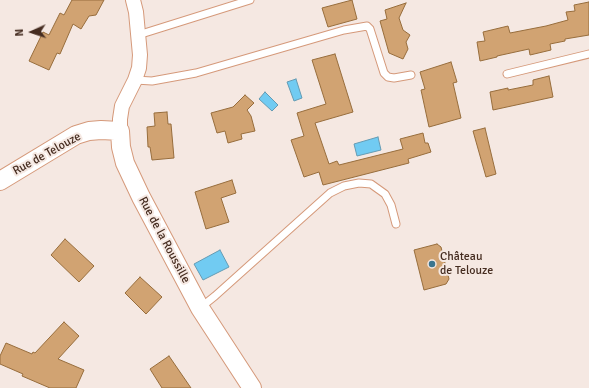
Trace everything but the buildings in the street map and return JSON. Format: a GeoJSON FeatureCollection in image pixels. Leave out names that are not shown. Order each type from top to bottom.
{"type":"FeatureCollection","features":[{"type":"Feature","properties":{"kind":"street","name":"Rue de la Roussille"},"geometry":{"type":"LineString","coordinates":[[133,0],[140,55],[136,80],[122,106],[120,119],[121,147],[125,163],[134,184],[200,308],[252,388]]}},
{"type":"Feature","properties":{"kind":"street","name":"Rue de Telouze"},"geometry":{"type":"LineString","coordinates":[[0,181],[76,135],[89,131],[120,131]]}},
{"type":"Feature","properties":{"kind":"lane"},"geometry":{"type":"LineString","coordinates":[[138,35],[250,0]]}},
{"type":"Feature","properties":{"kind":"lane"},"geometry":{"type":"LineString","coordinates":[[136,80],[152,81],[196,73],[344,30],[366,26],[370,29],[384,72],[388,77],[394,78],[411,75]]}},
{"type":"Feature","properties":{"kind":"lane"},"geometry":{"type":"LineString","coordinates":[[507,74],[589,54]]}},
{"type":"Feature","properties":{"kind":"lane"},"geometry":{"type":"LineString","coordinates":[[200,308],[330,193],[344,186],[359,183],[371,184],[376,187],[385,194],[391,205],[396,224]]}},
{"type":"Feature","properties":{"kind":"water"},"geometry":{"type":"Polygon","coordinates":[[[296,79],[302,98],[294,101],[287,82],[296,79]]]}},
{"type":"Feature","properties":{"kind":"water"},"geometry":{"type":"Polygon","coordinates":[[[265,92],[278,105],[272,111],[259,99],[265,92]]]}},
{"type":"Feature","properties":{"kind":"water"},"geometry":{"type":"Polygon","coordinates":[[[378,137],[381,150],[357,156],[354,144],[378,137]]]}},
{"type":"Feature","properties":{"kind":"water"},"geometry":{"type":"Polygon","coordinates":[[[220,250],[229,267],[203,280],[194,264],[220,250]]]}},
{"type":"Feature","properties":{"kind":"place","name":"Château de Telouze"},"geometry":{"type":"Point","coordinates":[432,264]}}]}
